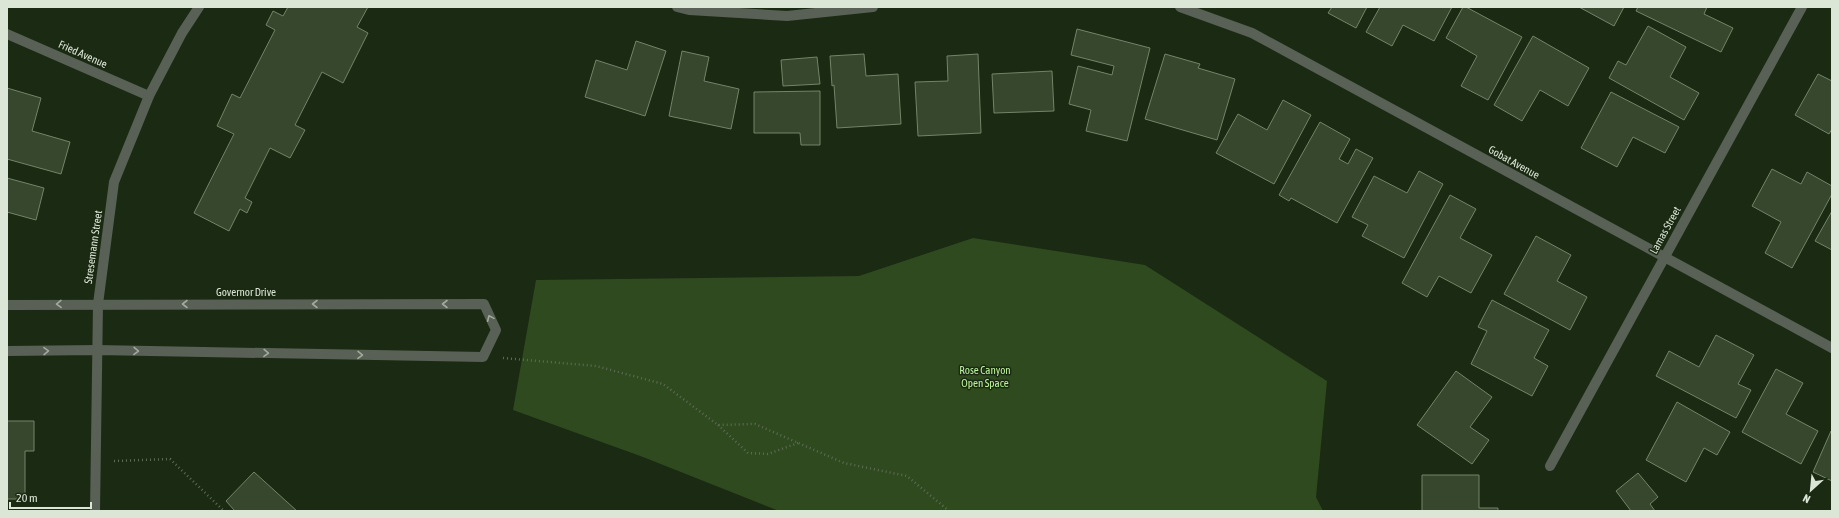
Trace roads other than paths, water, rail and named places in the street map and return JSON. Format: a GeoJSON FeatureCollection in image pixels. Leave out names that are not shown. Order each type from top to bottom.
{"type":"FeatureCollection","features":[{"type":"Feature","properties":{"kind":"street","name":"Stresemann Street"},"geometry":{"type":"LineString","coordinates":[[95,511],[98,304],[114,182],[149,96],[182,33],[199,7]]}},
{"type":"Feature","properties":{"kind":"street"},"geometry":{"type":"LineString","coordinates":[[677,7],[690,10],[787,16],[873,7]]}},
{"type":"Feature","properties":{"kind":"street","name":"Gobat Avenue"},"geometry":{"type":"LineString","coordinates":[[1180,7],[1252,34],[1832,348]]}},
{"type":"Feature","properties":{"kind":"street","name":"Lamas Street"},"geometry":{"type":"LineString","coordinates":[[1550,466],[1802,7]]}},
{"type":"Feature","properties":{"kind":"street","name":"Fried Avenue"},"geometry":{"type":"LineString","coordinates":[[7,34],[149,96]]}},
{"type":"Feature","properties":{"kind":"street","name":"Governor Drive"},"geometry":{"type":"LineString","coordinates":[[7,305],[484,304],[496,330],[483,357],[97,350]]}},
{"type":"Feature","properties":{"kind":"street"},"geometry":{"type":"LineString","coordinates":[[7,351],[97,350]]}},
{"type":"Feature","properties":{"kind":"park label","name":"Rose Canyon Open Space"},"geometry":{"type":"Point","coordinates":[985,376]}}]}
